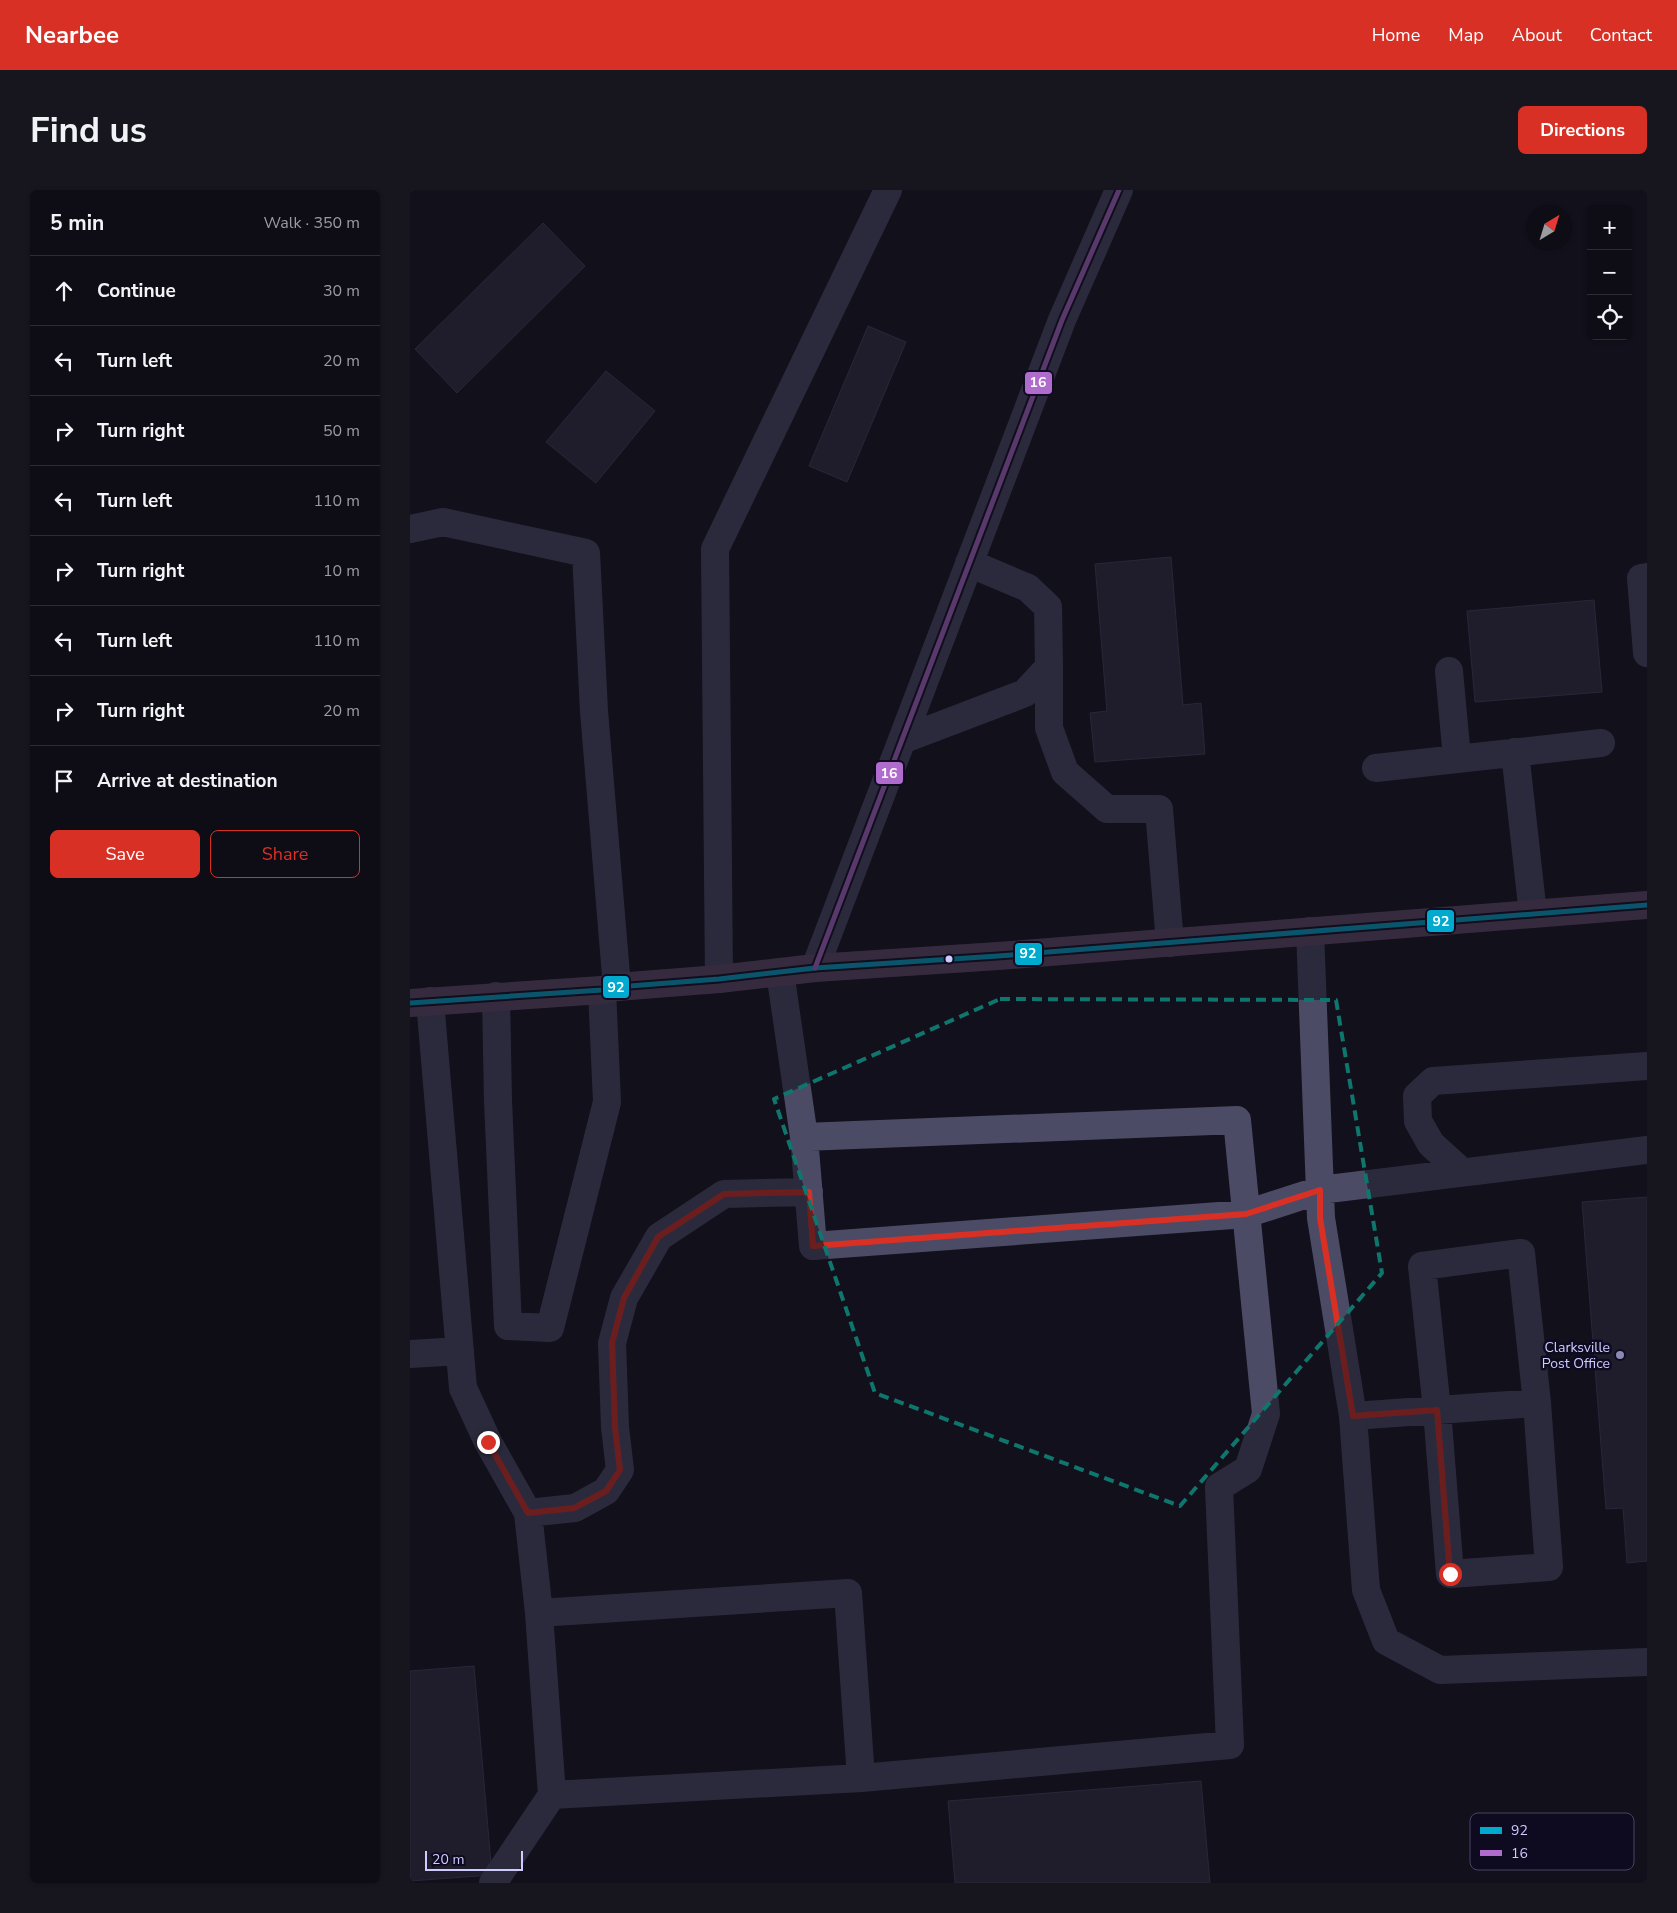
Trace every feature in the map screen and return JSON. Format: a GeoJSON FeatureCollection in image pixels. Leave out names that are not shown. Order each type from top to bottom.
{"type":"FeatureCollection","features":[{"type":"Feature","properties":{"kind":"highway"},"geometry":{"type":"LineString","coordinates":[[420,1002],[719,979],[816,968],[1170,943],[1647,904]]}},
{"type":"Feature","properties":{"kind":"street"},"geometry":{"type":"LineString","coordinates":[[719,979],[715,549],[888,190]]}},
{"type":"Feature","properties":{"kind":"street"},"geometry":{"type":"LineString","coordinates":[[816,968],[1062,320],[1119,190]]}},
{"type":"Feature","properties":{"kind":"street"},"geometry":{"type":"LineString","coordinates":[[410,529],[443,522],[586,553],[609,988],[607,1102],[550,1328],[508,1326],[498,1101],[496,996]]}},
{"type":"Feature","properties":{"kind":"street"},"geometry":{"type":"LineString","coordinates":[[969,563],[1028,588],[1048,607],[1049,728],[1064,772],[1106,809],[1159,809],[1170,943]]}},
{"type":"Feature","properties":{"kind":"street"},"geometry":{"type":"LineString","coordinates":[[1647,577],[1641,578],[1647,653]]}},
{"type":"Feature","properties":{"kind":"street"},"geometry":{"type":"LineString","coordinates":[[902,740],[1025,693],[1049,667]]}},
{"type":"Feature","properties":{"kind":"street"},"geometry":{"type":"LineString","coordinates":[[1449,671],[1457,758]]}},
{"type":"Feature","properties":{"kind":"street"},"geometry":{"type":"LineString","coordinates":[[1376,768],[1601,743]]}},
{"type":"Feature","properties":{"kind":"street"},"geometry":{"type":"LineString","coordinates":[[1516,752],[1533,914]]}},
{"type":"Feature","properties":{"kind":"street"},"geometry":{"type":"LineString","coordinates":[[1310,931],[1320,1218],[1353,1416],[1366,1590],[1386,1641],[1440,1670],[1647,1662]]}},
{"type":"Feature","properties":{"kind":"street"},"geometry":{"type":"LineString","coordinates":[[780,972],[804,1137],[813,1246],[1246,1214],[1320,1190],[1647,1150]]}},
{"type":"Feature","properties":{"kind":"street"},"geometry":{"type":"LineString","coordinates":[[420,1002],[463,1388],[488,1442],[528,1513],[539,1613],[552,1795],[493,1883]]}},
{"type":"Feature","properties":{"kind":"street"},"geometry":{"type":"LineString","coordinates":[[1462,1172],[1431,1144],[1418,1121],[1417,1096],[1433,1081],[1647,1066]]}},
{"type":"Feature","properties":{"kind":"street"},"geometry":{"type":"LineString","coordinates":[[552,1795],[861,1778],[1230,1745],[1219,1487],[1248,1469],[1266,1414],[1237,1120],[804,1137]]}},
{"type":"Feature","properties":{"kind":"street"},"geometry":{"type":"LineString","coordinates":[[528,1513],[574,1508],[606,1491],[620,1470],[615,1427],[612,1343],[624,1298],[658,1237],[724,1194],[809,1192]]}},
{"type":"Feature","properties":{"kind":"street"},"geometry":{"type":"LineString","coordinates":[[1521,1253],[1537,1403],[1548,1567],[1450,1574],[1437,1410],[1422,1266],[1521,1253]]}},
{"type":"Feature","properties":{"kind":"street"},"geometry":{"type":"LineString","coordinates":[[410,1354],[460,1351]]}},
{"type":"Feature","properties":{"kind":"street"},"geometry":{"type":"LineString","coordinates":[[1353,1416],[1537,1403]]}},
{"type":"Feature","properties":{"kind":"street"},"geometry":{"type":"LineString","coordinates":[[539,1613],[848,1593],[861,1778]]}},
{"type":"Feature","properties":{"kind":"highlighted area"},"geometry":{"type":"Polygon","coordinates":[[[1000,999],[1336,1000],[1382,1273],[1180,1506],[875,1393],[774,1099],[1000,999]]]}},
{"type":"Feature","properties":{"kind":"building"},"geometry":{"type":"Polygon","coordinates":[[[543,223],[585,266],[457,393],[415,349],[543,223]]]}},
{"type":"Feature","properties":{"kind":"building"},"geometry":{"type":"Polygon","coordinates":[[[868,326],[906,342],[847,482],[809,466],[868,326]]]}},
{"type":"Feature","properties":{"kind":"building"},"geometry":{"type":"Polygon","coordinates":[[[606,371],[655,411],[596,483],[546,442],[606,371]]]}},
{"type":"Feature","properties":{"kind":"building"},"geometry":{"type":"Polygon","coordinates":[[[1171,557],[1183,705],[1201,703],[1205,754],[1095,762],[1090,713],[1107,711],[1095,564],[1171,557]]]}},
{"type":"Feature","properties":{"kind":"building"},"geometry":{"type":"Polygon","coordinates":[[[1594,600],[1602,692],[1475,702],[1467,611],[1594,600]]]}},
{"type":"Feature","properties":{"kind":"building","name":"Clarksville Post Office"},"geometry":{"type":"Polygon","coordinates":[[[1647,1197],[1647,1561],[1627,1563],[1623,1508],[1606,1509],[1582,1202],[1647,1197]]]}},
{"type":"Feature","properties":{"kind":"building"},"geometry":{"type":"Polygon","coordinates":[[[474,1666],[492,1875],[410,1881],[410,1671],[474,1666]]]}},
{"type":"Feature","properties":{"kind":"building"},"geometry":{"type":"Polygon","coordinates":[[[1201,1781],[1210,1883],[955,1883],[948,1801],[1201,1781]]]}},
{"type":"Feature","properties":{"kind":"transit line","name":"16"},"geometry":{"type":"LineString","coordinates":[[815,968],[1062,320],[1119,190]]}},
{"type":"Feature","properties":{"kind":"transit line","name":"92"},"geometry":{"type":"LineString","coordinates":[[410,1003],[602,990],[815,968],[998,956],[1647,905]]}},
{"type":"Feature","properties":{"kind":"place","name":"Clarksville Post Office"},"geometry":{"type":"Point","coordinates":[1620,1355]}},
{"type":"Feature","properties":{"kind":"route"},"geometry":{"type":"LineString","coordinates":[[488,1442],[528,1513],[574,1508],[606,1491],[620,1470],[615,1427],[612,1343],[624,1298],[658,1237],[724,1194],[809,1192],[813,1246],[1246,1214],[1320,1190],[1320,1218],[1353,1416],[1437,1410],[1450,1574]]}}]}
